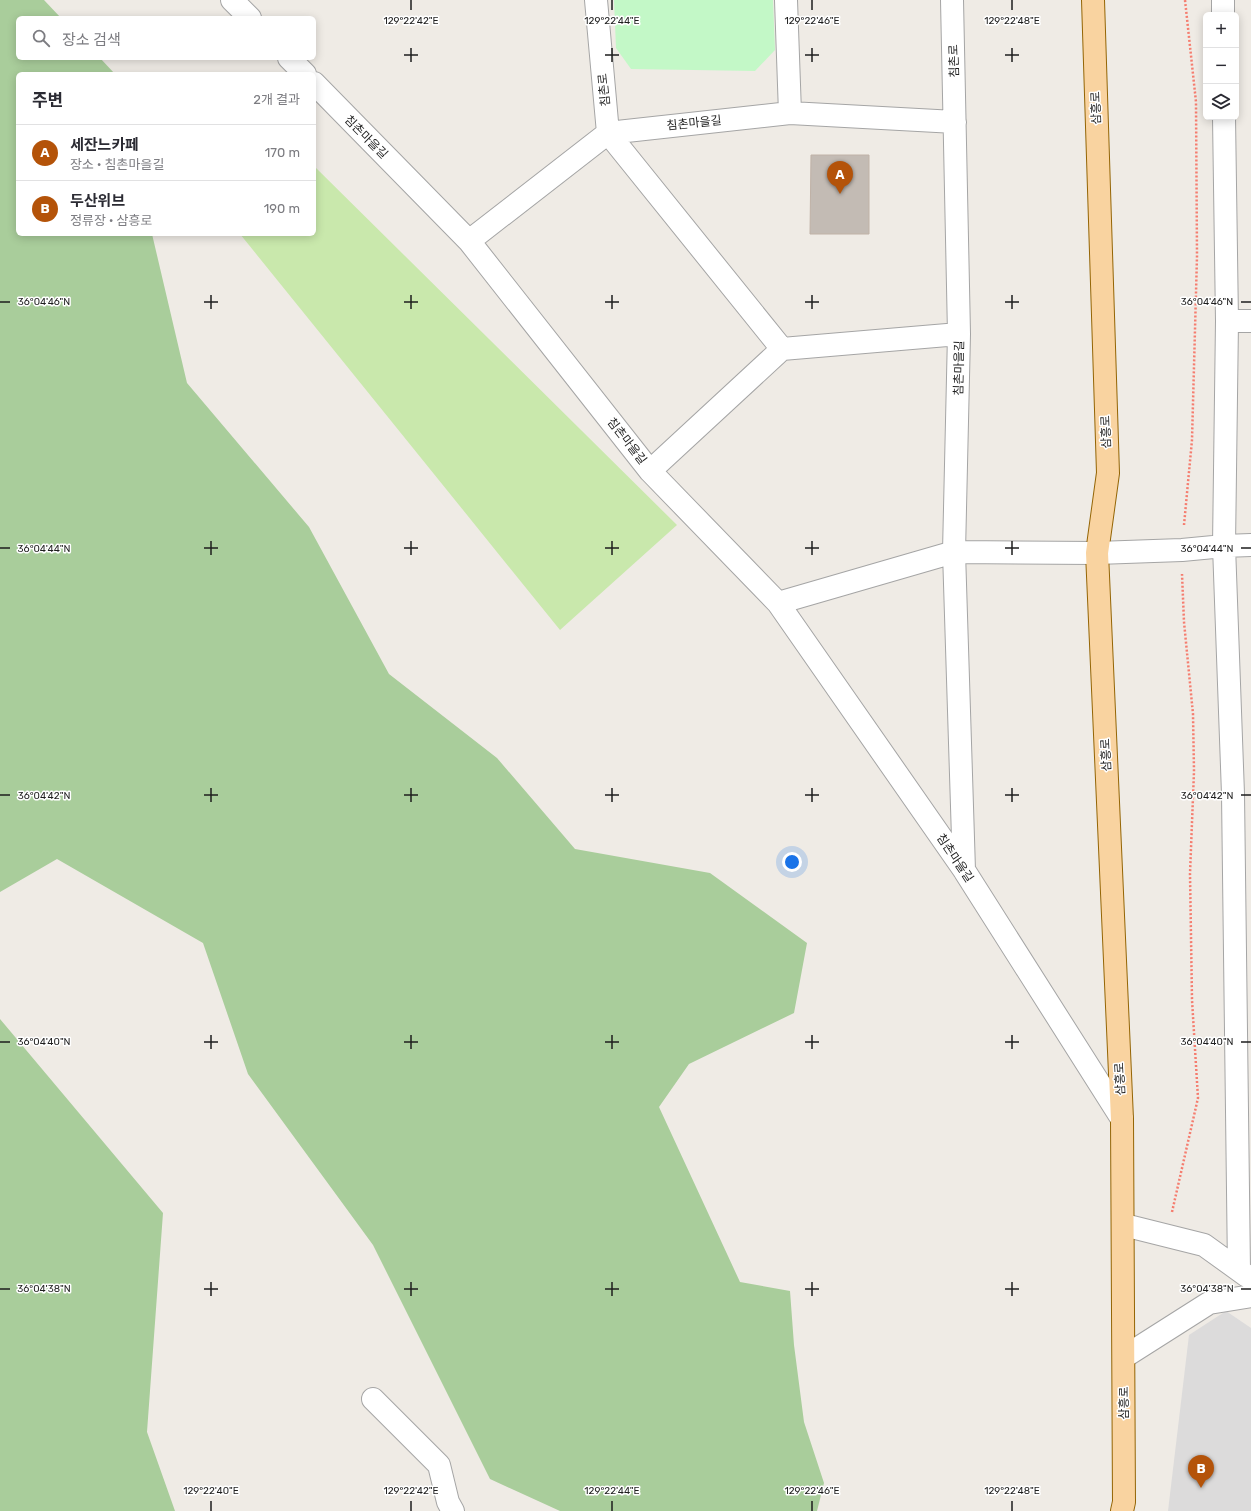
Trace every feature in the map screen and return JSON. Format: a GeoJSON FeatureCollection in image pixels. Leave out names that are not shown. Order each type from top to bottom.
{"type":"FeatureCollection","features":[{"type":"Feature","properties":{"kind":"main road","name":"삼흥로"},"geometry":{"type":"LineString","coordinates":[[1093,0],[1108,473],[1097,553],[1122,1119],[1124,1225],[1124,1502],[1122,1511]]}},
{"type":"Feature","properties":{"kind":"street"},"geometry":{"type":"LineString","coordinates":[[232,0],[248,16]]}},
{"type":"Feature","properties":{"kind":"street","name":"침촌로"},"geometry":{"type":"LineString","coordinates":[[596,0],[608,133]]}},
{"type":"Feature","properties":{"kind":"street"},"geometry":{"type":"LineString","coordinates":[[786,0],[790,112]]}},
{"type":"Feature","properties":{"kind":"street","name":"침촌로"},"geometry":{"type":"LineString","coordinates":[[952,0],[956,122],[959,334]]}},
{"type":"Feature","properties":{"kind":"street"},"geometry":{"type":"LineString","coordinates":[[1223,0],[1223,12]]}},
{"type":"Feature","properties":{"kind":"street"},"geometry":{"type":"LineString","coordinates":[[291,60],[303,72]]}},
{"type":"Feature","properties":{"kind":"street","name":"침촌마을길"},"geometry":{"type":"LineString","coordinates":[[316,85],[469,241],[650,471],[778,603],[964,870],[1122,1119]]}},
{"type":"Feature","properties":{"kind":"street","name":"침촌마을길"},"geometry":{"type":"LineString","coordinates":[[608,133],[790,112],[956,122]]}},
{"type":"Feature","properties":{"kind":"street"},"geometry":{"type":"LineString","coordinates":[[1224,120],[1227,321],[1224,546],[1242,794],[1245,1274]]}},
{"type":"Feature","properties":{"kind":"street"},"geometry":{"type":"LineString","coordinates":[[469,241],[608,133],[782,349]]}},
{"type":"Feature","properties":{"kind":"street"},"geometry":{"type":"LineString","coordinates":[[1227,321],[1251,321]]}},
{"type":"Feature","properties":{"kind":"street","name":"침촌마을길"},"geometry":{"type":"LineString","coordinates":[[650,471],[782,349],[959,334],[954,552],[964,870]]}},
{"type":"Feature","properties":{"kind":"street"},"geometry":{"type":"LineString","coordinates":[[778,603],[954,552],[1097,553],[1182,550],[1224,546],[1251,546]]}},
{"type":"Feature","properties":{"kind":"street"},"geometry":{"type":"LineString","coordinates":[[1124,1225],[1204,1245],[1245,1274]]}},
{"type":"Feature","properties":{"kind":"street"},"geometry":{"type":"LineString","coordinates":[[1124,1357],[1209,1303],[1251,1296]]}},
{"type":"Feature","properties":{"kind":"street"},"geometry":{"type":"LineString","coordinates":[[374,1399],[439,1465],[448,1502],[453,1511]]}},
{"type":"Feature","properties":{"kind":"path"},"geometry":{"type":"LineString","coordinates":[[1166,1236],[1198,1098],[1192,1000],[1190,874],[1194,771],[1193,714],[1184,622],[1182,550],[1192,440],[1197,256],[1196,102],[1185,0]]}},
{"type":"Feature","properties":{"kind":"shaded area"},"geometry":{"type":"Polygon","coordinates":[[[1226,1311],[1251,1328],[1251,1511],[1168,1511],[1189,1335],[1226,1311]]]}},
{"type":"Feature","properties":{"kind":"green space"},"geometry":{"type":"Polygon","coordinates":[[[0,0],[44,0],[59,16],[16,16],[16,60],[102,60],[113,72],[16,72],[16,236],[152,236],[187,383],[309,527],[389,674],[497,758],[575,849],[710,873],[807,943],[794,1013],[689,1064],[659,1107],[740,1282],[790,1291],[794,1345],[804,1422],[824,1483],[817,1511],[560,1511],[490,1479],[373,1245],[248,1074],[203,943],[57,859],[0,892],[0,0]]]}},
{"type":"Feature","properties":{"kind":"green space"},"geometry":{"type":"Polygon","coordinates":[[[614,0],[773,0],[775,50],[755,71],[631,69],[616,48],[614,0]]]}},
{"type":"Feature","properties":{"kind":"green space"},"geometry":{"type":"Polygon","coordinates":[[[316,168],[677,525],[560,630],[242,236],[316,236],[316,168]]]}},
{"type":"Feature","properties":{"kind":"green space"},"geometry":{"type":"Polygon","coordinates":[[[0,1019],[163,1213],[147,1432],[175,1511],[0,1511],[0,1019]]]}},
{"type":"Feature","properties":{"kind":"building"},"geometry":{"type":"Polygon","coordinates":[[[811,155],[869,155],[869,234],[810,234],[811,155]]]}},
{"type":"Feature","properties":{"kind":"place","name":"세잔느카페"},"geometry":{"type":"Point","coordinates":[840,194]}},
{"type":"Feature","properties":{"kind":"place","name":"두산위브"},"geometry":{"type":"Point","coordinates":[1201,1488]}}]}
